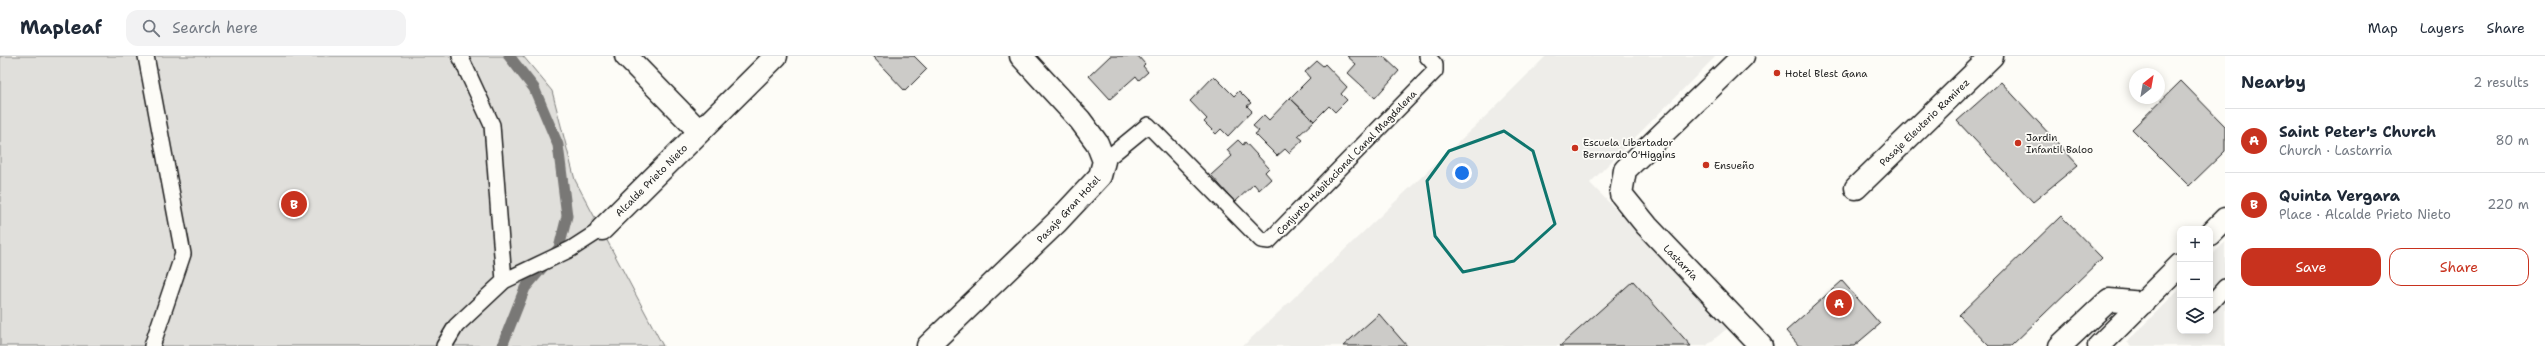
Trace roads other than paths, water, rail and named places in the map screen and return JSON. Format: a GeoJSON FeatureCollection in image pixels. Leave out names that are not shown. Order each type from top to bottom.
{"type":"FeatureCollection","features":[{"type":"Feature","properties":{"kind":"street"},"geometry":{"type":"LineString","coordinates":[[626,56],[699,131]]}},
{"type":"Feature","properties":{"kind":"street","name":"Alcalde Prieto Nieto"},"geometry":{"type":"LineString","coordinates":[[602,229],[776,56]]}},
{"type":"Feature","properties":{"kind":"street"},"geometry":{"type":"LineString","coordinates":[[1021,56],[1080,120],[1097,143],[1104,161]]}},
{"type":"Feature","properties":{"kind":"street","name":"Lastarria"},"geometry":{"type":"LineString","coordinates":[[1743,56],[1625,170],[1621,194],[1647,226],[1761,346]]}},
{"type":"Feature","properties":{"kind":"street","name":"Pasaje Eleuterio Ramirez"},"geometry":{"type":"LineString","coordinates":[[1856,188],[1992,56]]}},
{"type":"Feature","properties":{"kind":"street","name":"Pasaje Gran Hotel"},"geometry":{"type":"LineString","coordinates":[[928,346],[1057,222],[1100,176],[1104,161]]}},
{"type":"Feature","properties":{"kind":"street"},"geometry":{"type":"LineString","coordinates":[[2213,231],[2225,219]]}},
{"type":"Feature","properties":{"kind":"street"},"geometry":{"type":"LineString","coordinates":[[2101,345],[2177,268]]}},
{"type":"Feature","properties":{"kind":"street"},"geometry":{"type":"LineString","coordinates":[[2060,346],[2109,300],[2143,303]]}},
{"type":"Feature","properties":{"kind":"lane"},"geometry":{"type":"LineString","coordinates":[[146,56],[183,254],[152,346]]}},
{"type":"Feature","properties":{"kind":"lane"},"geometry":{"type":"LineString","coordinates":[[460,56],[492,125],[504,280]]}},
{"type":"Feature","properties":{"kind":"lane","name":"Conjunto Habitacional Canal Magdalena"},"geometry":{"type":"LineString","coordinates":[[1104,161],[1148,125],[1261,240],[1269,241],[1435,71],[1435,65],[1427,56]]}},
{"type":"Feature","properties":{"kind":"lane"},"geometry":{"type":"LineString","coordinates":[[444,346],[456,326],[504,280],[535,267],[570,249],[602,229]]}},
{"type":"Feature","properties":{"kind":"lane"},"geometry":{"type":"LineString","coordinates":[[2213,301],[2225,287]]}},
{"type":"Feature","properties":{"kind":"waterway"},"geometry":{"type":"LineString","coordinates":[[502,346],[525,288],[559,248],[567,216],[558,145],[534,88],[509,56]]}},
{"type":"Feature","properties":{"kind":"place","name":"Hotel Blest Gana"},"geometry":{"type":"Point","coordinates":[1777,73]}},
{"type":"Feature","properties":{"kind":"place","name":"Jardin Infantil Baloo"},"geometry":{"type":"Point","coordinates":[2018,143]}},
{"type":"Feature","properties":{"kind":"place","name":"Escuela Libertador Bernardo O'Higgins"},"geometry":{"type":"Point","coordinates":[1575,148]}},
{"type":"Feature","properties":{"kind":"place","name":"Ensueño"},"geometry":{"type":"Point","coordinates":[1706,165]}},
{"type":"Feature","properties":{"kind":"place","name":"Quinta Vergara"},"geometry":{"type":"Point","coordinates":[294,204]}},
{"type":"Feature","properties":{"kind":"place","name":"Saint Peter's Church"},"geometry":{"type":"Point","coordinates":[1839,303]}}]}
